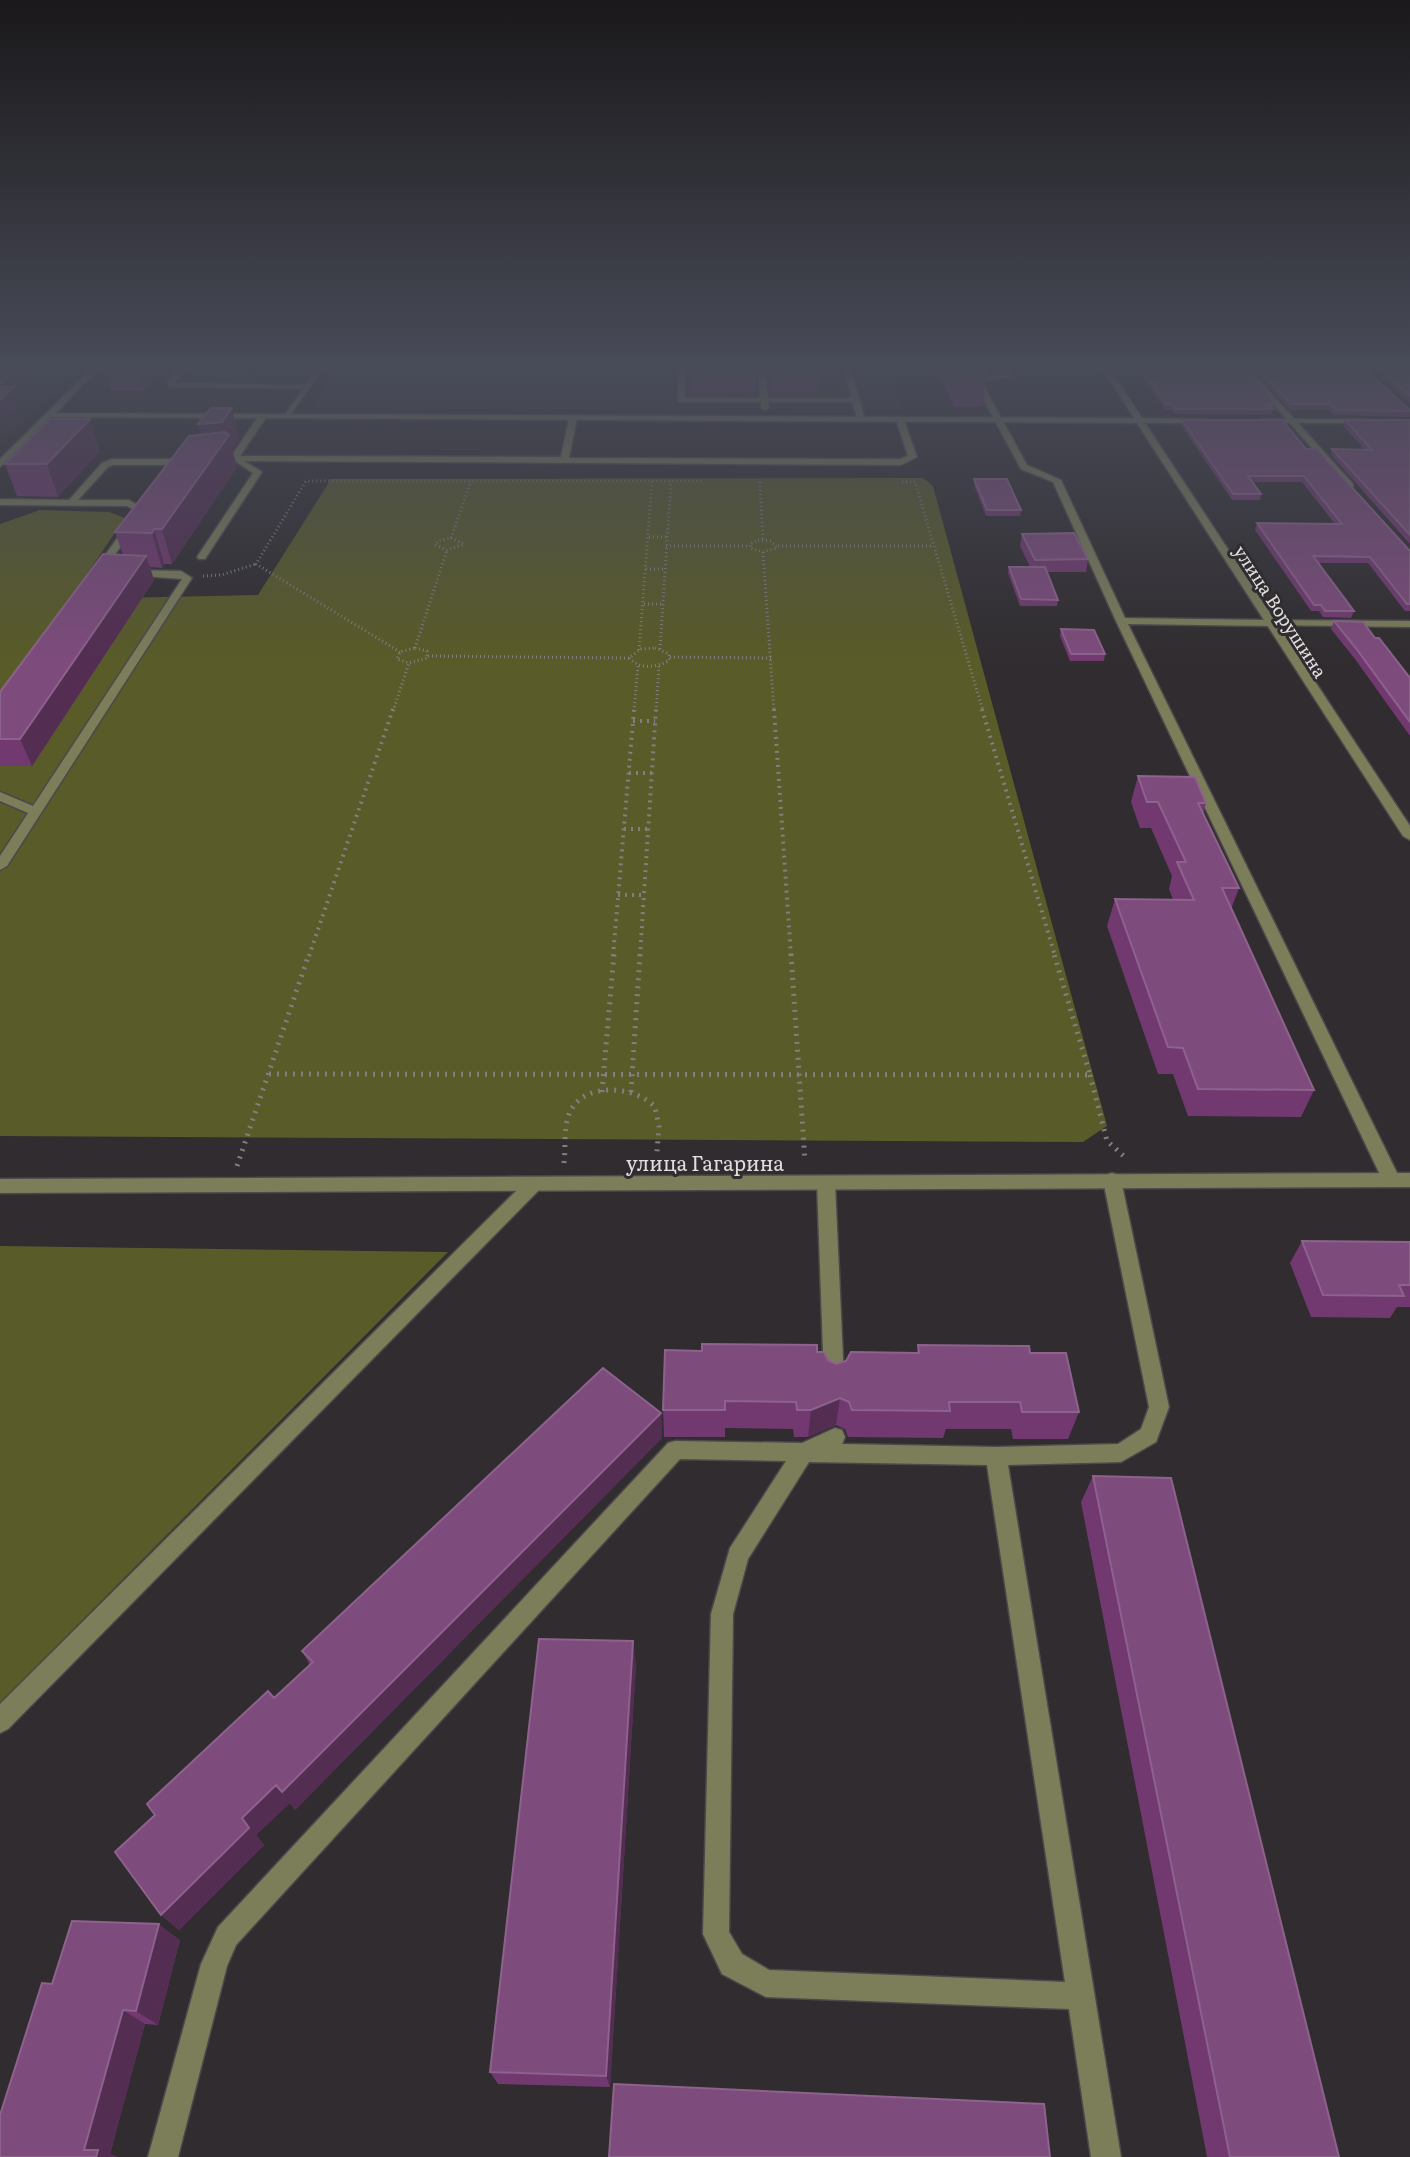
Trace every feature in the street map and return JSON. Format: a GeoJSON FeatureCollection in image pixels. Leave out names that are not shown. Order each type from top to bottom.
{"type":"FeatureCollection","features":[{"type":"Feature","properties":{"kind":"street"},"geometry":{"type":"LineString","coordinates":[[71,503],[111,463]]}},
{"type":"Feature","properties":{"kind":"street"},"geometry":{"type":"LineString","coordinates":[[202,557],[258,472],[242,463]]}},
{"type":"Feature","properties":{"kind":"street"},"geometry":{"type":"LineString","coordinates":[[1022,463],[1024,467],[1057,480],[1121,621],[1401,1180]]}},
{"type":"Feature","properties":{"kind":"street","name":"улица Ворушина"},"geometry":{"type":"LineString","coordinates":[[1166,463],[1410,836]]}},
{"type":"Feature","properties":{"kind":"street"},"geometry":{"type":"LineString","coordinates":[[1329,463],[1361,499]]}},
{"type":"Feature","properties":{"kind":"street"},"geometry":{"type":"LineString","coordinates":[[0,502],[129,503],[142,510],[105,571],[91,582]]}},
{"type":"Feature","properties":{"kind":"street"},"geometry":{"type":"LineString","coordinates":[[124,573],[187,575]]}},
{"type":"Feature","properties":{"kind":"street"},"geometry":{"type":"LineString","coordinates":[[0,866],[187,575]]}},
{"type":"Feature","properties":{"kind":"street"},"geometry":{"type":"LineString","coordinates":[[1121,621],[1410,624]]}},
{"type":"Feature","properties":{"kind":"street"},"geometry":{"type":"LineString","coordinates":[[0,796],[35,811]]}},
{"type":"Feature","properties":{"kind":"street"},"geometry":{"type":"LineString","coordinates":[[163,2157],[214,1964],[227,1936],[675,1450],[996,1456],[1121,1453],[1149,1435],[1159,1407],[1112,1180]]}},
{"type":"Feature","properties":{"kind":"street","name":"улица Гагарина"},"geometry":{"type":"LineString","coordinates":[[0,1186],[1401,1180]]}},
{"type":"Feature","properties":{"kind":"street"},"geometry":{"type":"LineString","coordinates":[[816,1183],[834,1380]]}},
{"type":"Feature","properties":{"kind":"street"},"geometry":{"type":"LineString","coordinates":[[0,1721],[534,1184]]}},
{"type":"Feature","properties":{"kind":"street"},"geometry":{"type":"LineString","coordinates":[[835,1437],[804,1452],[738,1555],[722,1614],[716,1934],[732,1964],[766,1983],[1080,1996]]}},
{"type":"Feature","properties":{"kind":"street"},"geometry":{"type":"LineString","coordinates":[[996,1456],[1106,2157]]}},
{"type":"Feature","properties":{"kind":"path"},"geometry":{"type":"LineString","coordinates":[[187,575],[221,575],[256,564],[306,481],[715,481]]}},
{"type":"Feature","properties":{"kind":"path"},"geometry":{"type":"LineString","coordinates":[[451,538],[464,544],[447,550],[435,545],[451,538],[471,481]]}},
{"type":"Feature","properties":{"kind":"path"},"geometry":{"type":"LineString","coordinates":[[660,649],[671,481]]}},
{"type":"Feature","properties":{"kind":"path"},"geometry":{"type":"LineString","coordinates":[[639,650],[654,482]]}},
{"type":"Feature","properties":{"kind":"path"},"geometry":{"type":"LineString","coordinates":[[763,540],[760,482],[775,482]]}},
{"type":"Feature","properties":{"kind":"path"},"geometry":{"type":"LineString","coordinates":[[899,482],[915,482],[1107,1141],[1151,1180]]}},
{"type":"Feature","properties":{"kind":"path"},"geometry":{"type":"LineString","coordinates":[[649,537],[667,537]]}},
{"type":"Feature","properties":{"kind":"path"},"geometry":{"type":"LineString","coordinates":[[666,546],[749,546],[763,540],[778,546],[934,546]]}},
{"type":"Feature","properties":{"kind":"path"},"geometry":{"type":"LineString","coordinates":[[749,546],[763,552],[778,546]]}},
{"type":"Feature","properties":{"kind":"path"},"geometry":{"type":"LineString","coordinates":[[415,648],[447,550]]}},
{"type":"Feature","properties":{"kind":"path"},"geometry":{"type":"LineString","coordinates":[[763,552],[799,1074],[816,1183]]}},
{"type":"Feature","properties":{"kind":"path"},"geometry":{"type":"LineString","coordinates":[[256,564],[400,652],[415,648],[427,651],[428,656]]}},
{"type":"Feature","properties":{"kind":"path"},"geometry":{"type":"LineString","coordinates":[[646,569],[665,569]]}},
{"type":"Feature","properties":{"kind":"path"},"geometry":{"type":"LineString","coordinates":[[643,604],[663,604]]}},
{"type":"Feature","properties":{"kind":"path"},"geometry":{"type":"LineString","coordinates":[[400,652],[397,659],[409,663],[420,662],[428,656],[629,658],[639,650],[660,649],[670,657],[771,658]]}},
{"type":"Feature","properties":{"kind":"path"},"geometry":{"type":"LineString","coordinates":[[629,658],[638,666],[659,666],[670,657]]}},
{"type":"Feature","properties":{"kind":"path"},"geometry":{"type":"LineString","coordinates":[[231,1186],[409,663]]}},
{"type":"Feature","properties":{"kind":"path"},"geometry":{"type":"LineString","coordinates":[[602,1092],[638,666]]}},
{"type":"Feature","properties":{"kind":"path"},"geometry":{"type":"LineString","coordinates":[[631,1092],[659,666]]}},
{"type":"Feature","properties":{"kind":"path"},"geometry":{"type":"LineString","coordinates":[[633,721],[655,721]]}},
{"type":"Feature","properties":{"kind":"path"},"geometry":{"type":"LineString","coordinates":[[629,773],[652,773]]}},
{"type":"Feature","properties":{"kind":"path"},"geometry":{"type":"LineString","coordinates":[[624,829],[648,829]]}},
{"type":"Feature","properties":{"kind":"path"},"geometry":{"type":"LineString","coordinates":[[618,895],[644,895]]}},
{"type":"Feature","properties":{"kind":"path"},"geometry":{"type":"LineString","coordinates":[[269,1074],[1090,1075]]}},
{"type":"Feature","properties":{"kind":"path"},"geometry":{"type":"LineString","coordinates":[[561,1184],[569,1114],[574,1104],[584,1097],[602,1092],[631,1092],[644,1096],[654,1105],[658,1115],[656,1184]]}},
{"type":"Feature","properties":{"kind":"green space"},"geometry":{"type":"Polygon","coordinates":[[[923,478],[933,486],[1107,1126],[1083,1142],[0,1136],[0,524],[40,510],[109,512],[125,518],[70,599],[258,595],[331,479],[923,478]]]}},
{"type":"Feature","properties":{"kind":"green space"},"geometry":{"type":"Polygon","coordinates":[[[0,1246],[448,1252],[0,1703],[0,1246]]]}},
{"type":"Feature","properties":{"kind":"building"},"geometry":{"type":"Polygon","coordinates":[[[6,463],[48,463],[47,464],[6,463]]]}},
{"type":"Feature","properties":{"kind":"building"},"geometry":{"type":"Polygon","coordinates":[[[168,463],[209,463],[162,529],[154,529],[152,533],[115,532],[168,463]]]}},
{"type":"Feature","properties":{"kind":"building"},"geometry":{"type":"Polygon","coordinates":[[[1211,463],[1329,463],[1410,551],[1410,604],[1370,557],[1313,556],[1354,611],[1325,611],[1321,605],[1314,605],[1257,523],[1342,524],[1304,476],[1248,476],[1261,494],[1233,494],[1211,463]]]}},
{"type":"Feature","properties":{"kind":"building"},"geometry":{"type":"Polygon","coordinates":[[[1344,463],[1410,463],[1410,535],[1344,463]]]}},
{"type":"Feature","properties":{"kind":"building"},"geometry":{"type":"Polygon","coordinates":[[[974,479],[1007,479],[1021,510],[987,510],[974,479]]]}},
{"type":"Feature","properties":{"kind":"building"},"geometry":{"type":"Polygon","coordinates":[[[1074,533],[1088,559],[1035,560],[1022,534],[1074,533]]]}},
{"type":"Feature","properties":{"kind":"building"},"geometry":{"type":"Polygon","coordinates":[[[103,554],[146,556],[20,739],[0,739],[0,692],[103,554]]]}},
{"type":"Feature","properties":{"kind":"building"},"geometry":{"type":"Polygon","coordinates":[[[1009,567],[1045,567],[1058,600],[1021,599],[1009,567]]]}},
{"type":"Feature","properties":{"kind":"building"},"geometry":{"type":"Polygon","coordinates":[[[1334,621],[1363,622],[1410,678],[1410,722],[1358,651],[1334,621]]]}},
{"type":"Feature","properties":{"kind":"building"},"geometry":{"type":"Polygon","coordinates":[[[1061,629],[1094,630],[1105,654],[1071,654],[1061,629]]]}},
{"type":"Feature","properties":{"kind":"building"},"geometry":{"type":"Polygon","coordinates":[[[1138,776],[1195,777],[1206,803],[1198,803],[1239,888],[1222,888],[1314,1090],[1198,1089],[1183,1048],[1168,1047],[1115,899],[1194,900],[1177,862],[1186,862],[1158,802],[1147,802],[1138,776]]]}},
{"type":"Feature","properties":{"kind":"building"},"geometry":{"type":"Polygon","coordinates":[[[1302,1241],[1410,1242],[1410,1285],[1399,1285],[1404,1296],[1323,1295],[1302,1241]]]}},
{"type":"Feature","properties":{"kind":"building"},"geometry":{"type":"Polygon","coordinates":[[[702,1344],[817,1345],[817,1352],[824,1352],[828,1360],[836,1364],[846,1361],[851,1352],[919,1353],[918,1345],[1029,1346],[1030,1353],[1066,1353],[1079,1412],[1022,1412],[1020,1402],[949,1402],[950,1411],[852,1410],[849,1402],[840,1398],[811,1410],[797,1410],[796,1402],[725,1401],[725,1410],[663,1410],[665,1350],[702,1351],[702,1344]]]}},
{"type":"Feature","properties":{"kind":"building"},"geometry":{"type":"Polygon","coordinates":[[[603,1368],[661,1413],[282,1792],[276,1785],[242,1818],[249,1828],[161,1915],[115,1852],[155,1815],[147,1804],[268,1691],[274,1698],[313,1662],[302,1651],[603,1368]]]}},
{"type":"Feature","properties":{"kind":"building"},"geometry":{"type":"Polygon","coordinates":[[[1093,1476],[1171,1478],[1339,2157],[1230,2157],[1093,1476]]]}},
{"type":"Feature","properties":{"kind":"building"},"geometry":{"type":"Polygon","coordinates":[[[539,1639],[633,1641],[606,2076],[490,2072],[539,1639]]]}},
{"type":"Feature","properties":{"kind":"building"},"geometry":{"type":"Polygon","coordinates":[[[72,1921],[159,1924],[136,2011],[123,2010],[84,2150],[98,2150],[96,2157],[0,2157],[0,2115],[42,1983],[52,1984],[72,1921]]]}},
{"type":"Feature","properties":{"kind":"building"},"geometry":{"type":"Polygon","coordinates":[[[614,2084],[1044,2104],[1050,2157],[609,2157],[614,2084]]]}}]}
